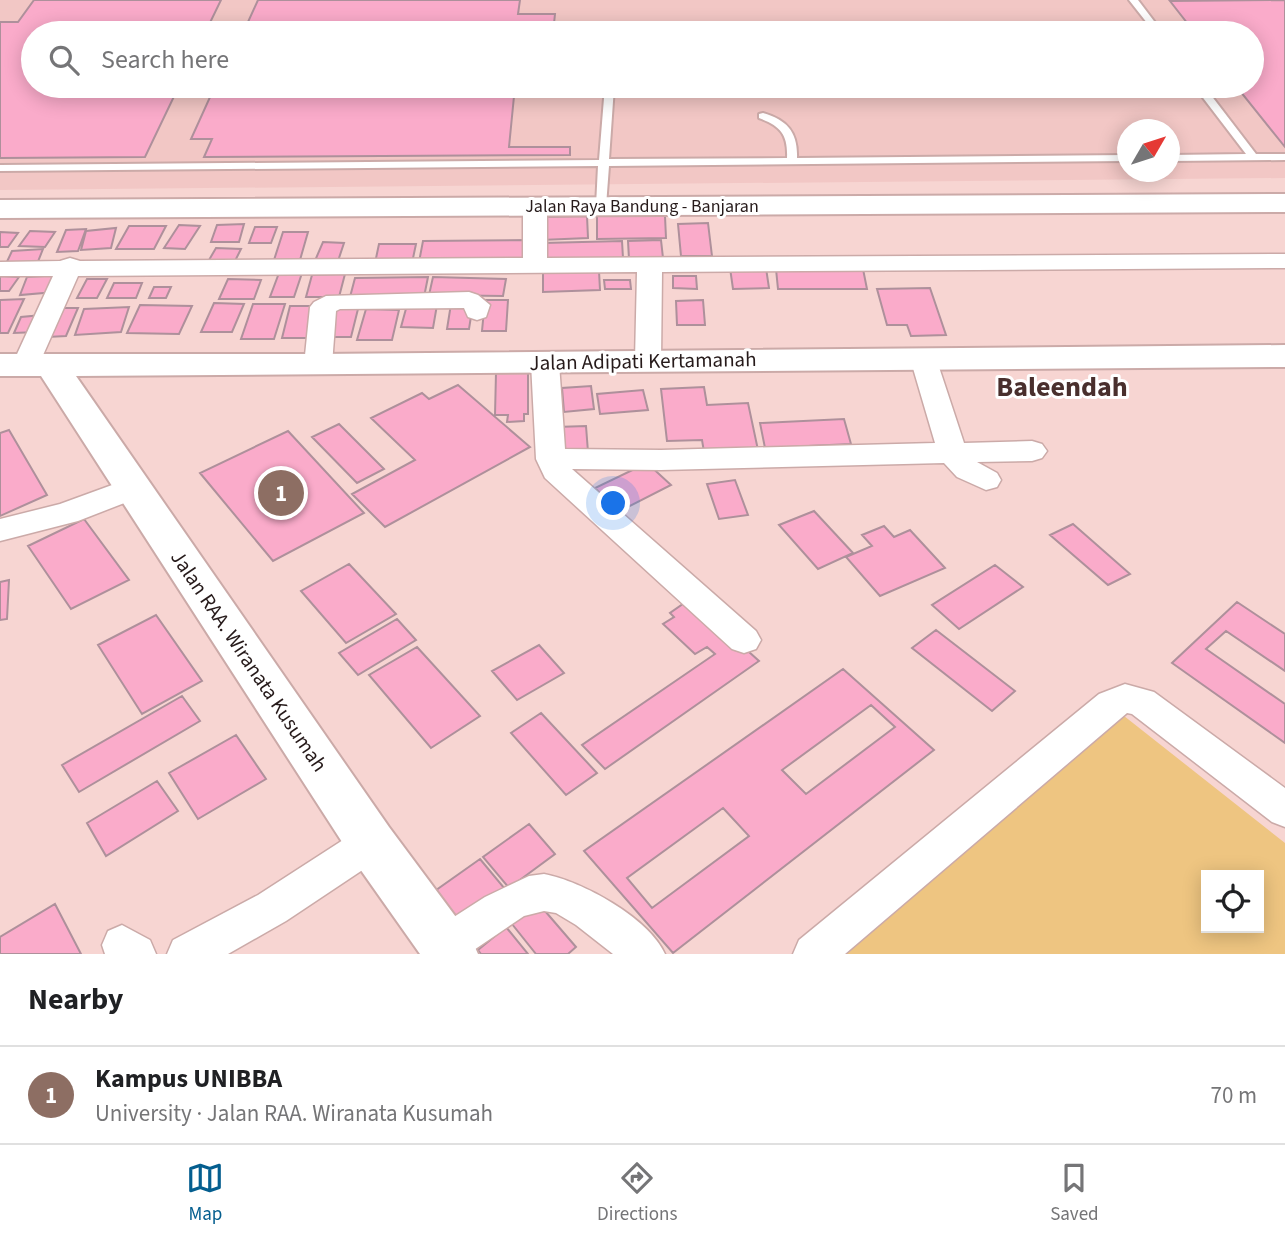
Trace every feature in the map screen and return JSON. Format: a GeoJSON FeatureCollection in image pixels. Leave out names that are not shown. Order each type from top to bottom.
{"type":"FeatureCollection","features":[{"type":"Feature","properties":{"kind":"main road","name":"Jalan Raya Bandung - Banjaran"},"geometry":{"type":"LineString","coordinates":[[0,209],[1285,203]]}},
{"type":"Feature","properties":{"kind":"main road","name":"Jalan Adipati Kertamanah"},"geometry":{"type":"LineString","coordinates":[[26,365],[1285,356]]}},
{"type":"Feature","properties":{"kind":"main road","name":"Jalan RAA. Wiranata Kusumah"},"geometry":{"type":"LineString","coordinates":[[26,365],[134,488],[371,843],[449,949]]}},
{"type":"Feature","properties":{"kind":"street"},"geometry":{"type":"LineString","coordinates":[[535,206],[535,265]]}},
{"type":"Feature","properties":{"kind":"street"},"geometry":{"type":"LineString","coordinates":[[0,269],[1285,261]]}},
{"type":"Feature","properties":{"kind":"street"},"geometry":{"type":"LineString","coordinates":[[648,360],[650,263],[650,266]]}},
{"type":"Feature","properties":{"kind":"street"},"geometry":{"type":"LineString","coordinates":[[26,365],[70,265],[69,268]]}},
{"type":"Feature","properties":{"kind":"street"},"geometry":{"type":"LineString","coordinates":[[318,365],[323,307],[335,301],[469,300],[477,306],[477,312]]}},
{"type":"Feature","properties":{"kind":"street"},"geometry":{"type":"LineString","coordinates":[[923,358],[953,454],[967,470],[986,480]]}},
{"type":"Feature","properties":{"kind":"street"},"geometry":{"type":"LineString","coordinates":[[545,363],[551,459],[555,471],[744,640]]}},
{"type":"Feature","properties":{"kind":"street"},"geometry":{"type":"LineString","coordinates":[[551,459],[661,460],[1032,451]]}},
{"type":"Feature","properties":{"kind":"street"},"geometry":{"type":"LineString","coordinates":[[0,530],[67,513],[134,488]]}},
{"type":"Feature","properties":{"kind":"street"},"geometry":{"type":"LineString","coordinates":[[814,954],[1111,704],[1125,698],[1142,702],[1285,810]]}},
{"type":"Feature","properties":{"kind":"street"},"geometry":{"type":"LineString","coordinates":[[188,954],[272,908],[371,843]]}},
{"type":"Feature","properties":{"kind":"street"},"geometry":{"type":"LineString","coordinates":[[449,949],[528,894],[551,892],[569,897],[644,954]]}},
{"type":"Feature","properties":{"kind":"lane"},"geometry":{"type":"LineString","coordinates":[[1133,0],[1149,21]]}},
{"type":"Feature","properties":{"kind":"lane"},"geometry":{"type":"LineString","coordinates":[[601,206],[608,98]]}},
{"type":"Feature","properties":{"kind":"lane"},"geometry":{"type":"LineString","coordinates":[[1208,98],[1253,157]]}},
{"type":"Feature","properties":{"kind":"lane"},"geometry":{"type":"LineString","coordinates":[[763,116],[781,122],[788,129],[793,143],[792,162]]}},
{"type":"Feature","properties":{"kind":"lane"},"geometry":{"type":"LineString","coordinates":[[1180,158],[1285,157]]}},
{"type":"Feature","properties":{"kind":"lane"},"geometry":{"type":"LineString","coordinates":[[0,168],[1117,158]]}},
{"type":"Feature","properties":{"kind":"shaded area"},"geometry":{"type":"Polygon","coordinates":[[[0,0],[1285,0],[1285,178],[1180,179],[1180,119],[1117,119],[1117,180],[0,190],[0,0]]]}},
{"type":"Feature","properties":{"kind":"shaded area"},"geometry":{"type":"Polygon","coordinates":[[[1119,712],[1285,843],[1285,954],[820,954],[1119,712]]]}},
{"type":"Feature","properties":{"kind":"building"},"geometry":{"type":"Polygon","coordinates":[[[34,0],[221,0],[211,21],[21,21],[21,98],[173,98],[145,157],[0,158],[0,22],[18,22],[34,0]]]}},
{"type":"Feature","properties":{"kind":"building"},"geometry":{"type":"Polygon","coordinates":[[[258,0],[520,0],[518,14],[555,14],[554,21],[248,21],[258,0]]]}},
{"type":"Feature","properties":{"kind":"building"},"geometry":{"type":"Polygon","coordinates":[[[1285,0],[1285,147],[1246,98],[1264,98],[1264,21],[1186,21],[1170,1],[1285,0]]]}},
{"type":"Feature","properties":{"kind":"building"},"geometry":{"type":"Polygon","coordinates":[[[210,98],[514,98],[509,147],[570,147],[570,155],[204,157],[212,139],[191,139],[210,98]]]}},
{"type":"Feature","properties":{"kind":"building"},"geometry":{"type":"Polygon","coordinates":[[[587,216],[588,238],[541,240],[541,217],[587,216]]]}},
{"type":"Feature","properties":{"kind":"building"},"geometry":{"type":"Polygon","coordinates":[[[597,216],[665,216],[666,238],[597,239],[597,216]]]}},
{"type":"Feature","properties":{"kind":"building"},"geometry":{"type":"Polygon","coordinates":[[[708,223],[712,256],[681,256],[678,224],[708,223]]]}},
{"type":"Feature","properties":{"kind":"building"},"geometry":{"type":"Polygon","coordinates":[[[244,224],[239,242],[211,242],[217,225],[244,224]]]}},
{"type":"Feature","properties":{"kind":"building"},"geometry":{"type":"Polygon","coordinates":[[[179,225],[200,226],[185,249],[164,248],[179,225]]]}},
{"type":"Feature","properties":{"kind":"building"},"geometry":{"type":"Polygon","coordinates":[[[129,226],[166,226],[154,249],[116,249],[129,226]]]}},
{"type":"Feature","properties":{"kind":"building"},"geometry":{"type":"Polygon","coordinates":[[[255,227],[277,227],[271,243],[249,243],[255,227]]]}},
{"type":"Feature","properties":{"kind":"building"},"geometry":{"type":"Polygon","coordinates":[[[116,228],[111,248],[81,250],[86,231],[116,228]]]}},
{"type":"Feature","properties":{"kind":"building"},"geometry":{"type":"Polygon","coordinates":[[[86,229],[78,251],[57,252],[66,230],[86,229]]]}},
{"type":"Feature","properties":{"kind":"building"},"geometry":{"type":"Polygon","coordinates":[[[30,231],[55,232],[45,247],[19,246],[30,231]]]}},
{"type":"Feature","properties":{"kind":"building"},"geometry":{"type":"Polygon","coordinates":[[[0,232],[18,233],[8,247],[0,247],[0,232]]]}},
{"type":"Feature","properties":{"kind":"building"},"geometry":{"type":"Polygon","coordinates":[[[283,232],[308,232],[300,260],[274,260],[283,232]]]}},
{"type":"Feature","properties":{"kind":"building"},"geometry":{"type":"Polygon","coordinates":[[[530,240],[528,261],[419,262],[423,241],[530,240]]]}},
{"type":"Feature","properties":{"kind":"building"},"geometry":{"type":"Polygon","coordinates":[[[661,240],[663,258],[629,259],[628,241],[661,240]]]}},
{"type":"Feature","properties":{"kind":"building"},"geometry":{"type":"Polygon","coordinates":[[[622,241],[623,258],[542,260],[543,243],[622,241]]]}},
{"type":"Feature","properties":{"kind":"building"},"geometry":{"type":"Polygon","coordinates":[[[323,242],[344,243],[337,264],[314,263],[323,242]]]}},
{"type":"Feature","properties":{"kind":"building"},"geometry":{"type":"Polygon","coordinates":[[[379,244],[416,244],[412,263],[375,263],[379,244]]]}},
{"type":"Feature","properties":{"kind":"building"},"geometry":{"type":"Polygon","coordinates":[[[216,248],[241,249],[235,261],[209,260],[216,248]]]}},
{"type":"Feature","properties":{"kind":"building"},"geometry":{"type":"Polygon","coordinates":[[[43,249],[37,264],[5,266],[12,251],[43,249]]]}},
{"type":"Feature","properties":{"kind":"building"},"geometry":{"type":"Polygon","coordinates":[[[730,268],[766,268],[769,288],[733,289],[730,268]]]}},
{"type":"Feature","properties":{"kind":"building"},"geometry":{"type":"Polygon","coordinates":[[[776,269],[863,269],[867,289],[778,289],[776,269]]]}},
{"type":"Feature","properties":{"kind":"building"},"geometry":{"type":"Polygon","coordinates":[[[599,271],[600,290],[543,292],[543,273],[599,271]]]}},
{"type":"Feature","properties":{"kind":"building"},"geometry":{"type":"Polygon","coordinates":[[[279,273],[302,273],[294,297],[270,297],[279,273]]]}},
{"type":"Feature","properties":{"kind":"building"},"geometry":{"type":"Polygon","coordinates":[[[345,274],[339,297],[306,297],[312,275],[345,274]]]}},
{"type":"Feature","properties":{"kind":"building"},"geometry":{"type":"Polygon","coordinates":[[[61,275],[55,292],[20,295],[27,277],[61,275]]]}},
{"type":"Feature","properties":{"kind":"building"},"geometry":{"type":"Polygon","coordinates":[[[0,276],[19,277],[9,291],[0,291],[0,276]]]}},
{"type":"Feature","properties":{"kind":"building"},"geometry":{"type":"Polygon","coordinates":[[[673,276],[696,276],[697,289],[673,288],[673,276]]]}},
{"type":"Feature","properties":{"kind":"building"},"geometry":{"type":"Polygon","coordinates":[[[428,277],[424,297],[350,297],[355,278],[428,277]]]}},
{"type":"Feature","properties":{"kind":"building"},"geometry":{"type":"Polygon","coordinates":[[[433,277],[506,279],[503,296],[429,295],[433,277]]]}},
{"type":"Feature","properties":{"kind":"building"},"geometry":{"type":"Polygon","coordinates":[[[87,279],[107,279],[97,298],[77,298],[87,279]]]}},
{"type":"Feature","properties":{"kind":"building"},"geometry":{"type":"Polygon","coordinates":[[[228,279],[261,280],[254,299],[219,299],[228,279]]]}},
{"type":"Feature","properties":{"kind":"building"},"geometry":{"type":"Polygon","coordinates":[[[604,280],[630,280],[631,289],[605,289],[604,280]]]}},
{"type":"Feature","properties":{"kind":"building"},"geometry":{"type":"Polygon","coordinates":[[[114,283],[142,283],[136,298],[107,298],[114,283]]]}},
{"type":"Feature","properties":{"kind":"building"},"geometry":{"type":"Polygon","coordinates":[[[154,287],[171,287],[166,298],[149,298],[154,287]]]}},
{"type":"Feature","properties":{"kind":"building"},"geometry":{"type":"Polygon","coordinates":[[[930,288],[946,335],[911,336],[907,325],[887,325],[877,289],[930,288]]]}},
{"type":"Feature","properties":{"kind":"building"},"geometry":{"type":"Polygon","coordinates":[[[24,299],[8,333],[0,333],[0,300],[24,299]]]}},
{"type":"Feature","properties":{"kind":"building"},"geometry":{"type":"Polygon","coordinates":[[[485,300],[508,300],[506,331],[482,331],[485,300]]]}},
{"type":"Feature","properties":{"kind":"building"},"geometry":{"type":"Polygon","coordinates":[[[703,300],[705,325],[677,325],[676,301],[703,300]]]}},
{"type":"Feature","properties":{"kind":"building"},"geometry":{"type":"Polygon","coordinates":[[[214,303],[244,304],[232,332],[201,332],[214,303]]]}},
{"type":"Feature","properties":{"kind":"building"},"geometry":{"type":"Polygon","coordinates":[[[253,304],[285,304],[274,339],[241,339],[253,304]]]}},
{"type":"Feature","properties":{"kind":"building"},"geometry":{"type":"Polygon","coordinates":[[[451,304],[473,304],[469,329],[447,329],[451,304]]]}},
{"type":"Feature","properties":{"kind":"building"},"geometry":{"type":"Polygon","coordinates":[[[140,305],[192,306],[179,334],[127,333],[140,305]]]}},
{"type":"Feature","properties":{"kind":"building"},"geometry":{"type":"Polygon","coordinates":[[[337,305],[359,305],[351,337],[327,337],[337,305]]]}},
{"type":"Feature","properties":{"kind":"building"},"geometry":{"type":"Polygon","coordinates":[[[407,305],[437,305],[433,328],[401,327],[407,305]]]}},
{"type":"Feature","properties":{"kind":"building"},"geometry":{"type":"Polygon","coordinates":[[[290,306],[319,306],[312,338],[282,338],[290,306]]]}},
{"type":"Feature","properties":{"kind":"building"},"geometry":{"type":"Polygon","coordinates":[[[129,307],[121,332],[75,335],[84,309],[129,307]]]}},
{"type":"Feature","properties":{"kind":"building"},"geometry":{"type":"Polygon","coordinates":[[[60,308],[78,308],[66,336],[48,337],[60,308]]]}},
{"type":"Feature","properties":{"kind":"building"},"geometry":{"type":"Polygon","coordinates":[[[366,309],[399,310],[392,340],[357,340],[366,309]]]}},
{"type":"Feature","properties":{"kind":"building"},"geometry":{"type":"Polygon","coordinates":[[[43,315],[37,332],[14,333],[21,317],[43,315]]]}},
{"type":"Feature","properties":{"kind":"building"},"geometry":{"type":"Polygon","coordinates":[[[528,372],[528,414],[524,414],[524,421],[507,422],[508,415],[495,415],[496,373],[528,372]]]}},
{"type":"Feature","properties":{"kind":"building"},"geometry":{"type":"Polygon","coordinates":[[[458,385],[530,447],[385,527],[352,494],[415,460],[371,418],[422,393],[429,399],[458,385]]]}},
{"type":"Feature","properties":{"kind":"building"},"geometry":{"type":"Polygon","coordinates":[[[591,386],[594,409],[564,412],[562,388],[591,386]]]}},
{"type":"Feature","properties":{"kind":"building"},"geometry":{"type":"Polygon","coordinates":[[[704,387],[707,405],[748,403],[758,450],[704,452],[702,440],[667,441],[661,389],[704,387]]]}},
{"type":"Feature","properties":{"kind":"building"},"geometry":{"type":"Polygon","coordinates":[[[643,390],[648,410],[600,414],[597,394],[643,390]]]}},
{"type":"Feature","properties":{"kind":"building"},"geometry":{"type":"Polygon","coordinates":[[[844,419],[851,444],[765,448],[760,423],[844,419]]]}},
{"type":"Feature","properties":{"kind":"building"},"geometry":{"type":"Polygon","coordinates":[[[339,424],[384,469],[357,483],[312,437],[339,424]]]}},
{"type":"Feature","properties":{"kind":"building"},"geometry":{"type":"Polygon","coordinates":[[[586,426],[588,452],[558,454],[556,427],[586,426]]]}},
{"type":"Feature","properties":{"kind":"building"},"geometry":{"type":"Polygon","coordinates":[[[9,430],[47,495],[0,516],[0,433],[9,430]]]}},
{"type":"Feature","properties":{"kind":"building"},"geometry":{"type":"Polygon","coordinates":[[[288,431],[364,513],[273,561],[200,473],[288,431]]]}},
{"type":"Feature","properties":{"kind":"building"},"geometry":{"type":"Polygon","coordinates":[[[647,463],[671,485],[618,512],[595,488],[647,463]]]}},
{"type":"Feature","properties":{"kind":"building"},"geometry":{"type":"Polygon","coordinates":[[[735,480],[748,515],[719,519],[707,484],[735,480]]]}},
{"type":"Feature","properties":{"kind":"building"},"geometry":{"type":"Polygon","coordinates":[[[814,511],[853,553],[818,569],[779,525],[814,511]]]}},
{"type":"Feature","properties":{"kind":"building"},"geometry":{"type":"Polygon","coordinates":[[[84,519],[129,580],[71,609],[28,546],[84,519]]]}},
{"type":"Feature","properties":{"kind":"building"},"geometry":{"type":"Polygon","coordinates":[[[1073,524],[1130,574],[1108,585],[1050,535],[1073,524]]]}},
{"type":"Feature","properties":{"kind":"building"},"geometry":{"type":"Polygon","coordinates":[[[884,526],[894,537],[910,530],[945,568],[880,596],[846,557],[872,546],[862,535],[884,526]]]}},
{"type":"Feature","properties":{"kind":"building"},"geometry":{"type":"Polygon","coordinates":[[[349,564],[396,614],[346,643],[301,591],[349,564]]]}},
{"type":"Feature","properties":{"kind":"building"},"geometry":{"type":"Polygon","coordinates":[[[995,565],[1023,587],[959,629],[932,605],[995,565]]]}},
{"type":"Feature","properties":{"kind":"building"},"geometry":{"type":"Polygon","coordinates":[[[9,580],[7,619],[0,620],[0,582],[9,580]]]}},
{"type":"Feature","properties":{"kind":"building"},"geometry":{"type":"Polygon","coordinates":[[[690,599],[759,661],[605,769],[582,745],[715,654],[707,647],[695,654],[663,624],[674,617],[670,613],[690,599]]]}},
{"type":"Feature","properties":{"kind":"building"},"geometry":{"type":"Polygon","coordinates":[[[1237,602],[1285,634],[1285,671],[1226,631],[1206,649],[1285,704],[1285,743],[1172,663],[1237,602]]]}},
{"type":"Feature","properties":{"kind":"building"},"geometry":{"type":"Polygon","coordinates":[[[156,615],[202,681],[142,714],[98,645],[156,615]]]}},
{"type":"Feature","properties":{"kind":"building"},"geometry":{"type":"Polygon","coordinates":[[[397,619],[416,640],[358,675],[339,653],[397,619]]]}},
{"type":"Feature","properties":{"kind":"building"},"geometry":{"type":"Polygon","coordinates":[[[936,630],[1015,691],[992,711],[912,648],[936,630]]]}},
{"type":"Feature","properties":{"kind":"building"},"geometry":{"type":"Polygon","coordinates":[[[539,645],[564,673],[517,700],[492,671],[539,645]]]}},
{"type":"Feature","properties":{"kind":"building"},"geometry":{"type":"Polygon","coordinates":[[[417,647],[480,716],[431,748],[369,675],[417,647]]]}},
{"type":"Feature","properties":{"kind":"building"},"geometry":{"type":"Polygon","coordinates":[[[843,669],[934,750],[673,953],[584,851],[843,669]],[[871,705],[782,770],[806,794],[895,727],[871,705]],[[723,808],[627,878],[652,908],[749,836],[723,808]]]}},
{"type":"Feature","properties":{"kind":"building"},"geometry":{"type":"Polygon","coordinates":[[[182,696],[200,721],[79,792],[62,765],[182,696]]]}},
{"type":"Feature","properties":{"kind":"building"},"geometry":{"type":"Polygon","coordinates":[[[541,713],[597,773],[566,795],[511,733],[541,713]]]}},
{"type":"Feature","properties":{"kind":"building"},"geometry":{"type":"Polygon","coordinates":[[[236,735],[266,779],[198,819],[169,773],[236,735]]]}},
{"type":"Feature","properties":{"kind":"building"},"geometry":{"type":"Polygon","coordinates":[[[157,781],[178,811],[106,856],[87,823],[157,781]]]}},
{"type":"Feature","properties":{"kind":"building"},"geometry":{"type":"Polygon","coordinates":[[[529,824],[555,854],[509,888],[483,857],[529,824]]]}},
{"type":"Feature","properties":{"kind":"building"},"geometry":{"type":"Polygon","coordinates":[[[480,859],[505,889],[456,924],[432,893],[480,859]]]}},
{"type":"Feature","properties":{"kind":"building"},"geometry":{"type":"Polygon","coordinates":[[[55,904],[81,954],[0,954],[0,937],[55,904]]]}},
{"type":"Feature","properties":{"kind":"building"},"geometry":{"type":"Polygon","coordinates":[[[539,904],[576,947],[568,954],[536,954],[512,924],[539,904]]]}},
{"type":"Feature","properties":{"kind":"building"},"geometry":{"type":"Polygon","coordinates":[[[506,927],[528,954],[481,954],[478,950],[506,927]]]}},
{"type":"Feature","properties":{"kind":"place","name":"Kampus UNIBBA"},"geometry":{"type":"Point","coordinates":[281,493]}},
{"type":"Feature","properties":{"kind":"district","name":"Baleendah"},"geometry":{"type":"Point","coordinates":[1062,386]}}]}
